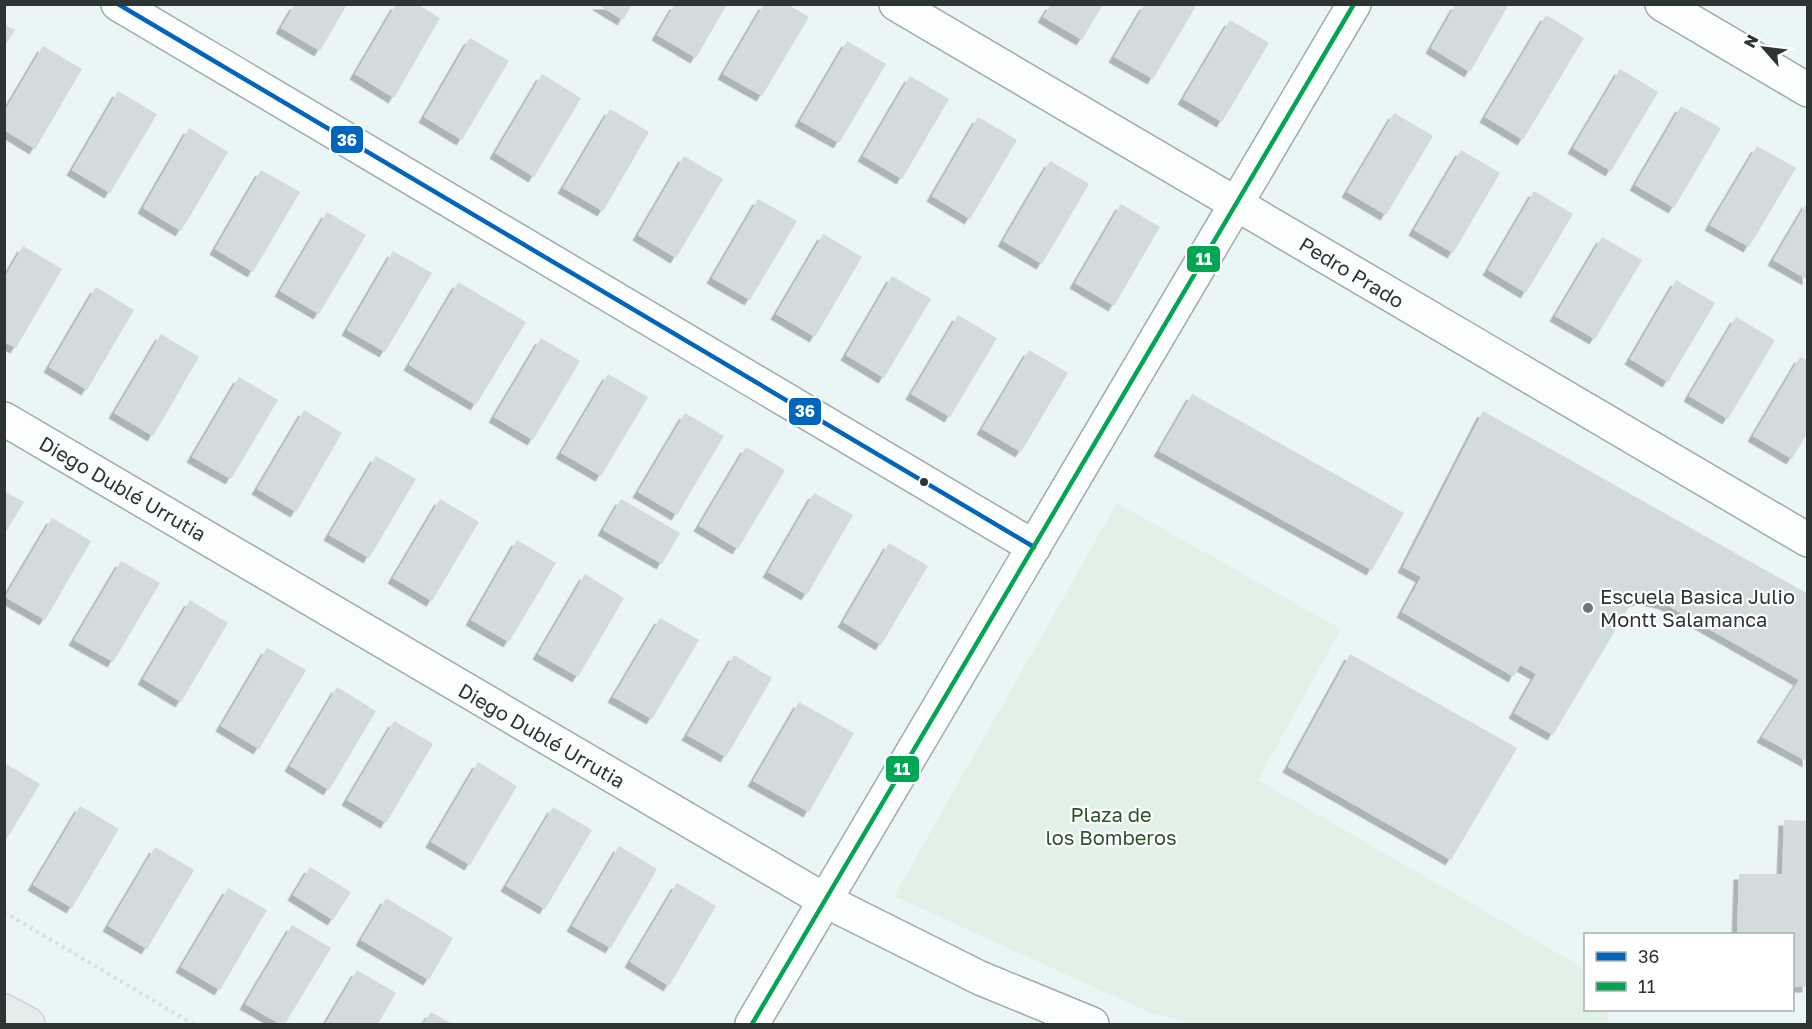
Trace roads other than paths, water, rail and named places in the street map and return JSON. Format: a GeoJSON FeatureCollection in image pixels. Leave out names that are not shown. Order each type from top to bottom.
{"type":"FeatureCollection","features":[{"type":"Feature","properties":{"kind":"main road"},"geometry":{"type":"LineString","coordinates":[[4,1011],[28,1024]]}},
{"type":"Feature","properties":{"kind":"street","name":"Pedro Prado"},"geometry":{"type":"LineString","coordinates":[[896,4],[1808,540]]}},
{"type":"Feature","properties":{"kind":"street"},"geometry":{"type":"LineString","coordinates":[[752,1024],[1354,4]]}},
{"type":"Feature","properties":{"kind":"street"},"geometry":{"type":"LineString","coordinates":[[1662,4],[1808,90]]}},
{"type":"Feature","properties":{"kind":"street"},"geometry":{"type":"LineString","coordinates":[[126,7],[1034,547]]}},
{"type":"Feature","properties":{"kind":"street","name":"Diego Dublé Urrutia"},"geometry":{"type":"LineString","coordinates":[[4,419],[825,901],[980,978],[1092,1024]]}},
{"type":"Feature","properties":{"kind":"place","name":"Escuela Basica Julio Montt Salamanca"},"geometry":{"type":"Point","coordinates":[1588,608]}},
{"type":"Feature","properties":{"kind":"park label","name":"Plaza de los Bomberos"},"geometry":{"type":"Point","coordinates":[1111,826]}}]}
